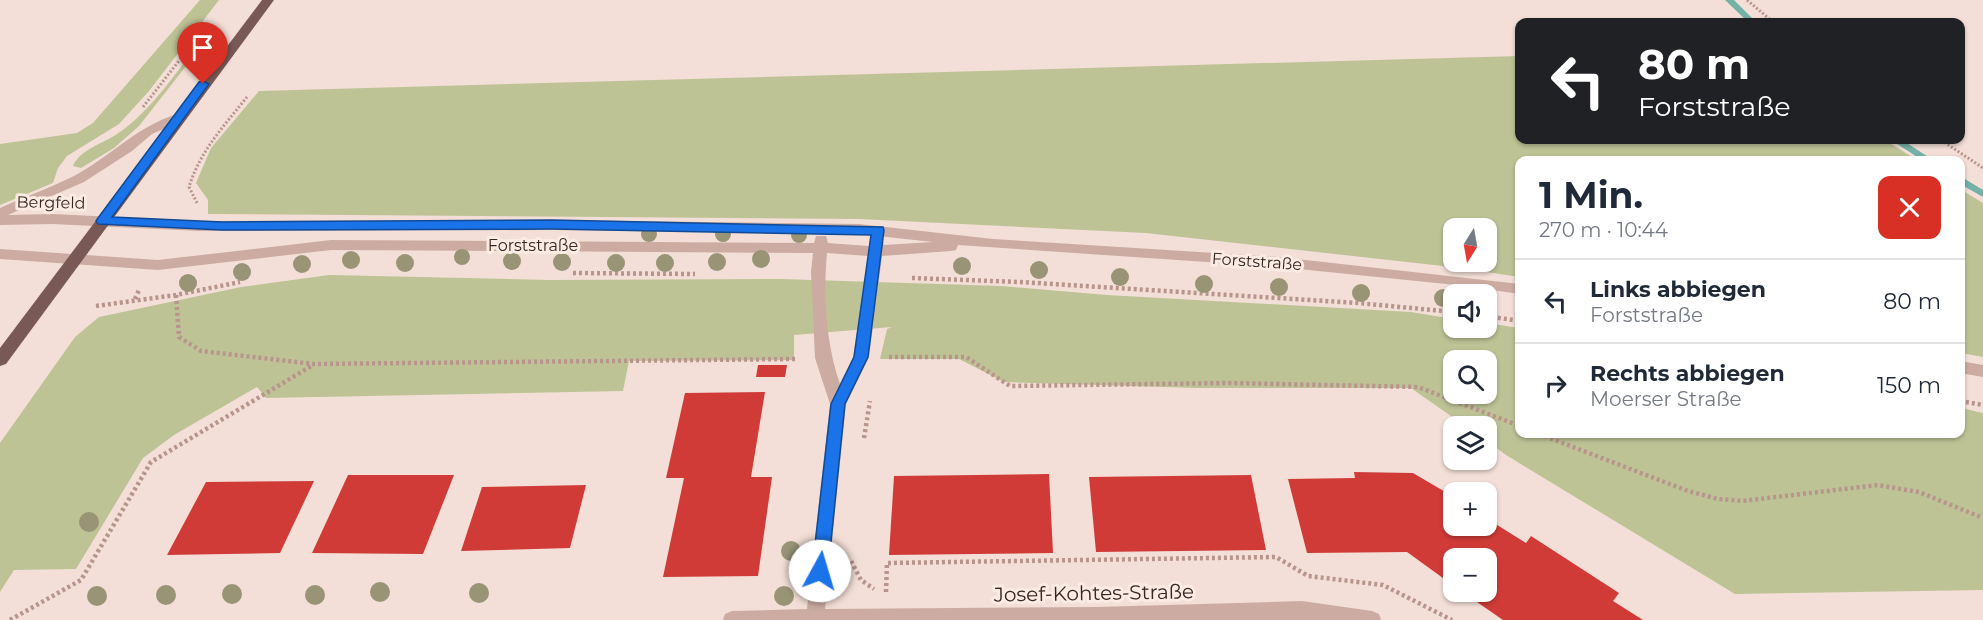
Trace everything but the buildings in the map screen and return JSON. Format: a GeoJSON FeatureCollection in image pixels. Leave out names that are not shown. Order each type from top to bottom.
{"type":"FeatureCollection","features":[{"type":"Feature","properties":{"kind":"main road"},"geometry":{"type":"LineString","coordinates":[[0,360],[268,0]]}},
{"type":"Feature","properties":{"kind":"street"},"geometry":{"type":"LineString","coordinates":[[0,213],[79,179],[147,131],[178,118]]}},
{"type":"Feature","properties":{"kind":"street","name":"Bergfeld"},"geometry":{"type":"LineString","coordinates":[[0,220],[102,221]]}},
{"type":"Feature","properties":{"kind":"street","name":"Forststraße"},"geometry":{"type":"LineString","coordinates":[[102,221],[194,226],[552,225],[878,230],[993,244],[1279,262],[1515,288]]}},
{"type":"Feature","properties":{"kind":"street"},"geometry":{"type":"LineString","coordinates":[[823,228],[819,248],[819,314],[823,358],[838,404]]}},
{"type":"Feature","properties":{"kind":"street"},"geometry":{"type":"LineString","coordinates":[[815,619],[838,404],[861,357],[878,230]]}},
{"type":"Feature","properties":{"kind":"street","name":"Forststraße"},"geometry":{"type":"LineString","coordinates":[[74,259],[158,265],[331,245],[819,248],[876,251],[993,244]]}},
{"type":"Feature","properties":{"kind":"street"},"geometry":{"type":"LineString","coordinates":[[0,254],[74,259]]}},
{"type":"Feature","properties":{"kind":"street"},"geometry":{"type":"LineString","coordinates":[[1965,368],[1983,371]]}},
{"type":"Feature","properties":{"kind":"street","name":"Josef-Kohtes-Straße"},"geometry":{"type":"LineString","coordinates":[[732,620],[1097,616],[1302,610],[1372,620]]}},
{"type":"Feature","properties":{"kind":"path"},"geometry":{"type":"LineString","coordinates":[[1748,0],[1768,18]]}},
{"type":"Feature","properties":{"kind":"path"},"geometry":{"type":"LineString","coordinates":[[141,109],[203,30]]}},
{"type":"Feature","properties":{"kind":"path"},"geometry":{"type":"LineString","coordinates":[[196,212],[198,203],[189,187],[192,172],[204,149],[247,97]]}},
{"type":"Feature","properties":{"kind":"path"},"geometry":{"type":"LineString","coordinates":[[1947,144],[1983,168]]}},
{"type":"Feature","properties":{"kind":"path"},"geometry":{"type":"LineString","coordinates":[[565,273],[705,273]]}},
{"type":"Feature","properties":{"kind":"path"},"geometry":{"type":"LineString","coordinates":[[912,278],[1000,280],[1197,295],[1369,303],[1443,311]]}},
{"type":"Feature","properties":{"kind":"path"},"geometry":{"type":"LineString","coordinates":[[96,306],[176,295],[242,282]]}},
{"type":"Feature","properties":{"kind":"path"},"geometry":{"type":"LineString","coordinates":[[135,300],[139,291]]}},
{"type":"Feature","properties":{"kind":"path"},"geometry":{"type":"LineString","coordinates":[[176,295],[179,337],[201,351],[314,364],[823,358]]}},
{"type":"Feature","properties":{"kind":"path"},"geometry":{"type":"LineString","coordinates":[[1497,318],[1515,320]]}},
{"type":"Feature","properties":{"kind":"path"},"geometry":{"type":"LineString","coordinates":[[861,357],[966,357],[1010,386],[1229,383],[1419,387],[1515,424]]}},
{"type":"Feature","properties":{"kind":"path"},"geometry":{"type":"LineString","coordinates":[[10,620],[81,580],[152,462],[314,364]]}},
{"type":"Feature","properties":{"kind":"path"},"geometry":{"type":"LineString","coordinates":[[862,449],[871,397]]}},
{"type":"Feature","properties":{"kind":"path"},"geometry":{"type":"LineString","coordinates":[[1965,402],[1983,405]]}},
{"type":"Feature","properties":{"kind":"path"},"geometry":{"type":"LineString","coordinates":[[1549,438],[1688,491],[1718,499],[1742,501],[1878,485],[1895,486],[1956,506],[1983,518]]}},
{"type":"Feature","properties":{"kind":"path"},"geometry":{"type":"LineString","coordinates":[[850,555],[851,564],[861,580],[874,589],[886,592]]}},
{"type":"Feature","properties":{"kind":"path"},"geometry":{"type":"LineString","coordinates":[[886,618],[887,563],[1276,557],[1308,576],[1383,585],[1452,620]]}},
{"type":"Feature","properties":{"kind":"green space"},"geometry":{"type":"Polygon","coordinates":[[[200,0],[219,0],[149,91],[119,124],[67,156],[58,168],[53,183],[0,205],[0,144],[77,133],[93,123],[200,0]]]}},
{"type":"Feature","properties":{"kind":"green space"},"geometry":{"type":"Polygon","coordinates":[[[206,33],[212,33],[139,126],[114,148],[81,168],[73,166],[86,151],[117,134],[143,113],[206,33]]]}},
{"type":"Feature","properties":{"kind":"green space"},"geometry":{"type":"Polygon","coordinates":[[[1515,56],[1515,144],[1891,144],[1911,156],[1515,156],[1515,276],[1487,272],[1497,272],[1497,218],[1443,218],[1443,266],[1146,233],[859,219],[208,214],[208,200],[196,183],[211,148],[259,91],[1515,56]]]}},
{"type":"Feature","properties":{"kind":"green space"},"geometry":{"type":"Polygon","coordinates":[[[1965,192],[1983,203],[1983,357],[1965,354],[1965,192]]]}},
{"type":"Feature","properties":{"kind":"green space"},"geometry":{"type":"Polygon","coordinates":[[[329,275],[549,280],[781,279],[1001,286],[1107,295],[1411,312],[1443,317],[1443,338],[1497,338],[1497,325],[1515,327],[1515,438],[1965,438],[1965,409],[1983,413],[1983,590],[1735,594],[1497,448],[1497,416],[1451,416],[1411,388],[1196,388],[1004,382],[959,359],[880,359],[887,329],[892,327],[794,335],[794,360],[629,361],[623,391],[266,398],[257,387],[174,435],[143,458],[76,569],[14,570],[0,592],[0,443],[75,337],[99,317],[241,287],[329,275]]]}},
{"type":"Feature","properties":{"kind":"waterway"},"geometry":{"type":"LineString","coordinates":[[1729,0],[1748,18]]}},
{"type":"Feature","properties":{"kind":"waterway"},"geometry":{"type":"LineString","coordinates":[[1902,144],[1922,156]]}},
{"type":"Feature","properties":{"kind":"waterway"},"geometry":{"type":"LineString","coordinates":[[1965,182],[1983,194]]}},
{"type":"Feature","properties":{"kind":"route"},"geometry":{"type":"LineString","coordinates":[[203,84],[102,221],[187,226],[552,225],[878,230],[861,357],[838,404],[820,571]]}}]}
